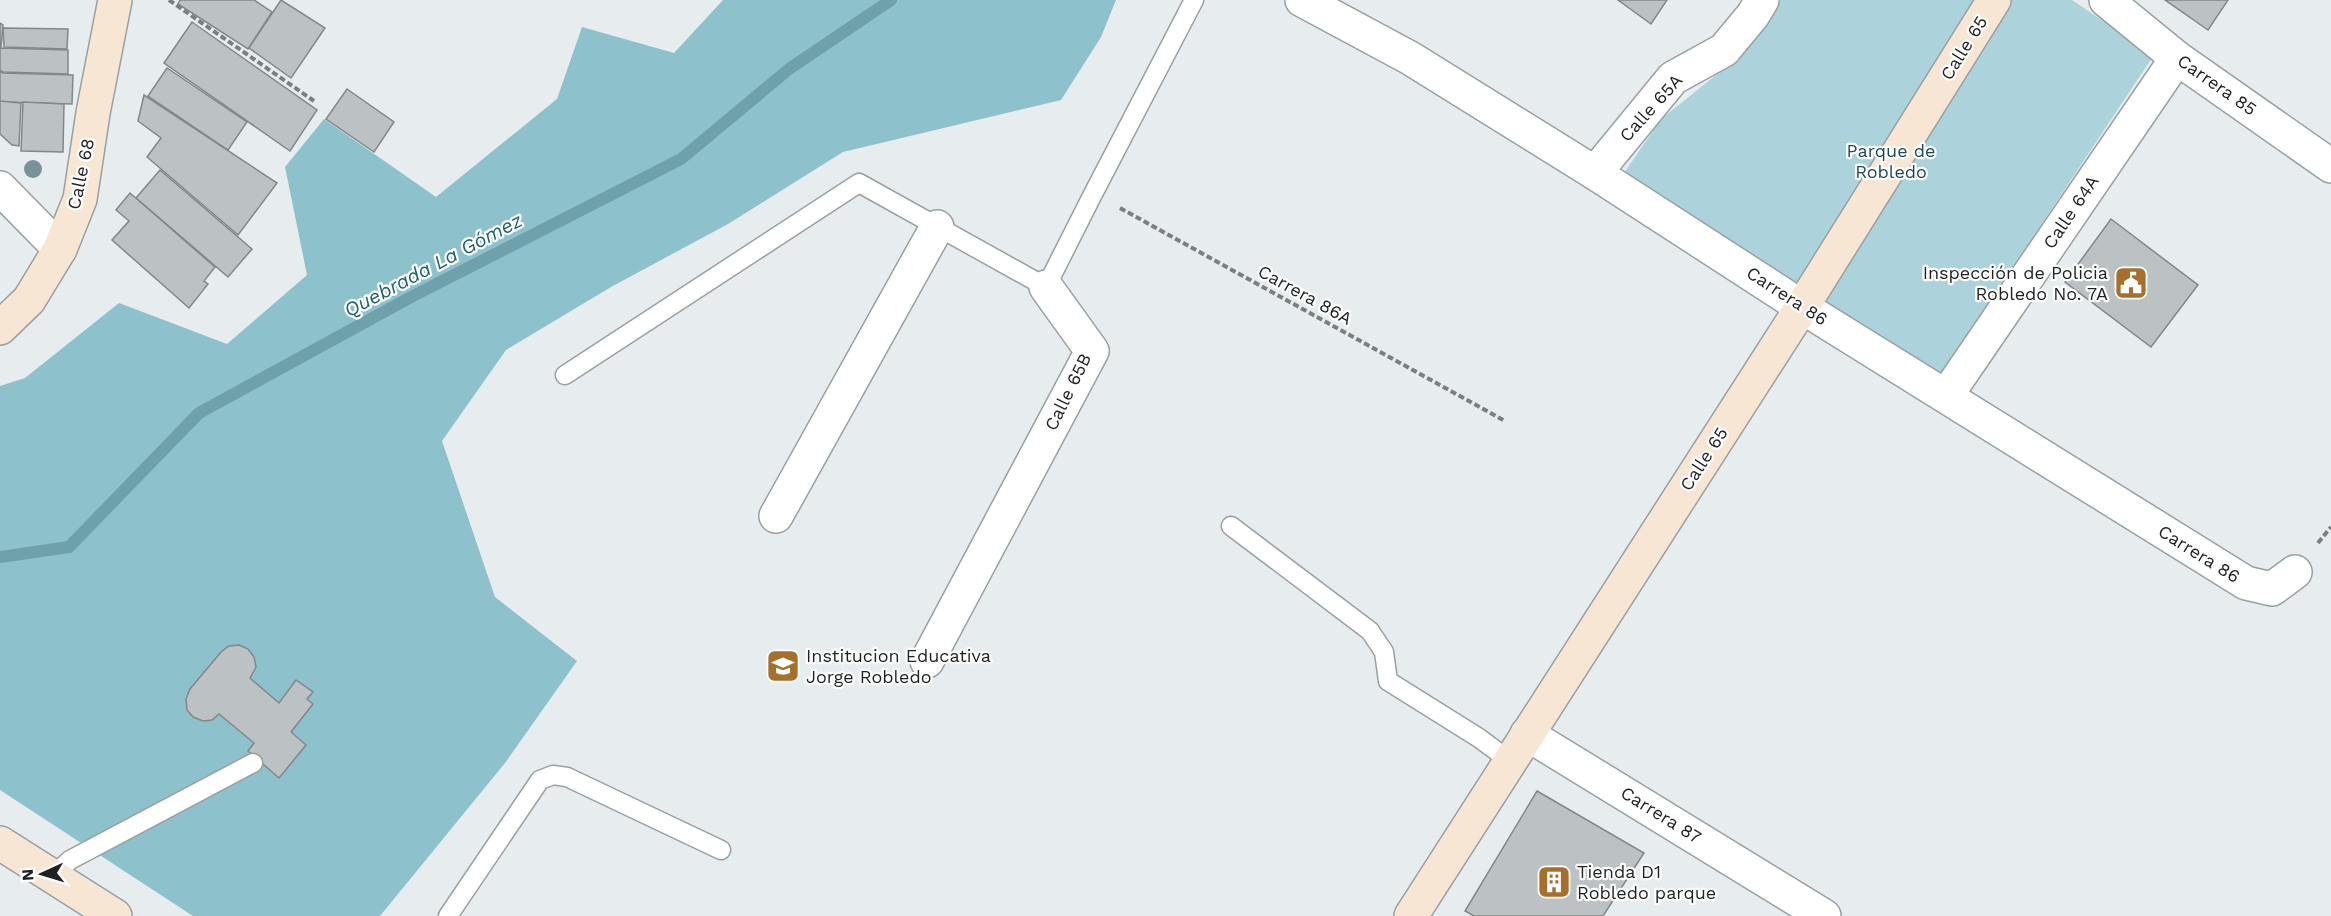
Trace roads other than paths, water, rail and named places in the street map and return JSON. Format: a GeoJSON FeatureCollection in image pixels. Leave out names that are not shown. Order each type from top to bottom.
{"type":"FeatureCollection","features":[{"type":"Feature","properties":{"kind":"main road","name":"Calle 68"},"geometry":{"type":"LineString","coordinates":[[0,328],[28,300],[60,249],[80,199],[93,113],[115,0]]}},
{"type":"Feature","properties":{"kind":"main road","name":"Calle 65"},"geometry":{"type":"LineString","coordinates":[[1411,916],[1802,307],[1994,0]]}},
{"type":"Feature","properties":{"kind":"main road"},"geometry":{"type":"LineString","coordinates":[[0,843],[114,916]]}},
{"type":"Feature","properties":{"kind":"street","name":"Carrera 86"},"geometry":{"type":"LineString","coordinates":[[1302,0],[1410,58],[1595,173],[1802,307],[2246,583],[2284,581]]}},
{"type":"Feature","properties":{"kind":"street","name":"Calle 65A"},"geometry":{"type":"LineString","coordinates":[[1595,173],[1672,78],[1724,50],[1753,15],[1762,0]]}},
{"type":"Feature","properties":{"kind":"street","name":"Carrera 85"},"geometry":{"type":"LineString","coordinates":[[2106,0],[2176,58],[2331,166]]}},
{"type":"Feature","properties":{"kind":"street","name":"Calle 64A"},"geometry":{"type":"LineString","coordinates":[[1946,396],[2176,58]]}},
{"type":"Feature","properties":{"kind":"street"},"geometry":{"type":"LineString","coordinates":[[0,188],[60,249]]}},
{"type":"Feature","properties":{"kind":"street"},"geometry":{"type":"LineString","coordinates":[[776,516],[937,227]]}},
{"type":"Feature","properties":{"kind":"street","name":"Calle 65B"},"geometry":{"type":"LineString","coordinates":[[927,661],[1092,351],[1046,287]]}},
{"type":"Feature","properties":{"kind":"street","name":"Carrera 87"},"geometry":{"type":"LineString","coordinates":[[1527,734],[1824,916]]}},
{"type":"Feature","properties":{"kind":"lane"},"geometry":{"type":"LineString","coordinates":[[565,375],[859,183],[1046,287],[1194,0]]}},
{"type":"Feature","properties":{"kind":"lane"},"geometry":{"type":"LineString","coordinates":[[1231,526],[1370,631],[1384,652],[1388,681],[1479,738],[1510,761]]}},
{"type":"Feature","properties":{"kind":"lane"},"geometry":{"type":"LineString","coordinates":[[53,875],[70,860],[253,763]]}},
{"type":"Feature","properties":{"kind":"lane"},"geometry":{"type":"LineString","coordinates":[[448,916],[540,780],[553,775],[567,777],[721,850]]}},
{"type":"Feature","properties":{"kind":"waterway","name":"Quebrada La Gómez"},"geometry":{"type":"LineString","coordinates":[[0,557],[69,547],[199,413],[411,297],[681,159],[789,69],[891,0]]}},
{"type":"Feature","properties":{"kind":"place","name":"Inspección de Policia Robledo No. 7A"},"geometry":{"type":"Point","coordinates":[2131,283]}},
{"type":"Feature","properties":{"kind":"place","name":"Institucion Educativa Jorge Robledo"},"geometry":{"type":"Point","coordinates":[783,666]}},
{"type":"Feature","properties":{"kind":"place","name":"Tienda D1 Robledo parque"},"geometry":{"type":"Point","coordinates":[1554,882]}},
{"type":"Feature","properties":{"kind":"park label","name":"Parque de Robledo"},"geometry":{"type":"Point","coordinates":[1891,161]}}]}
